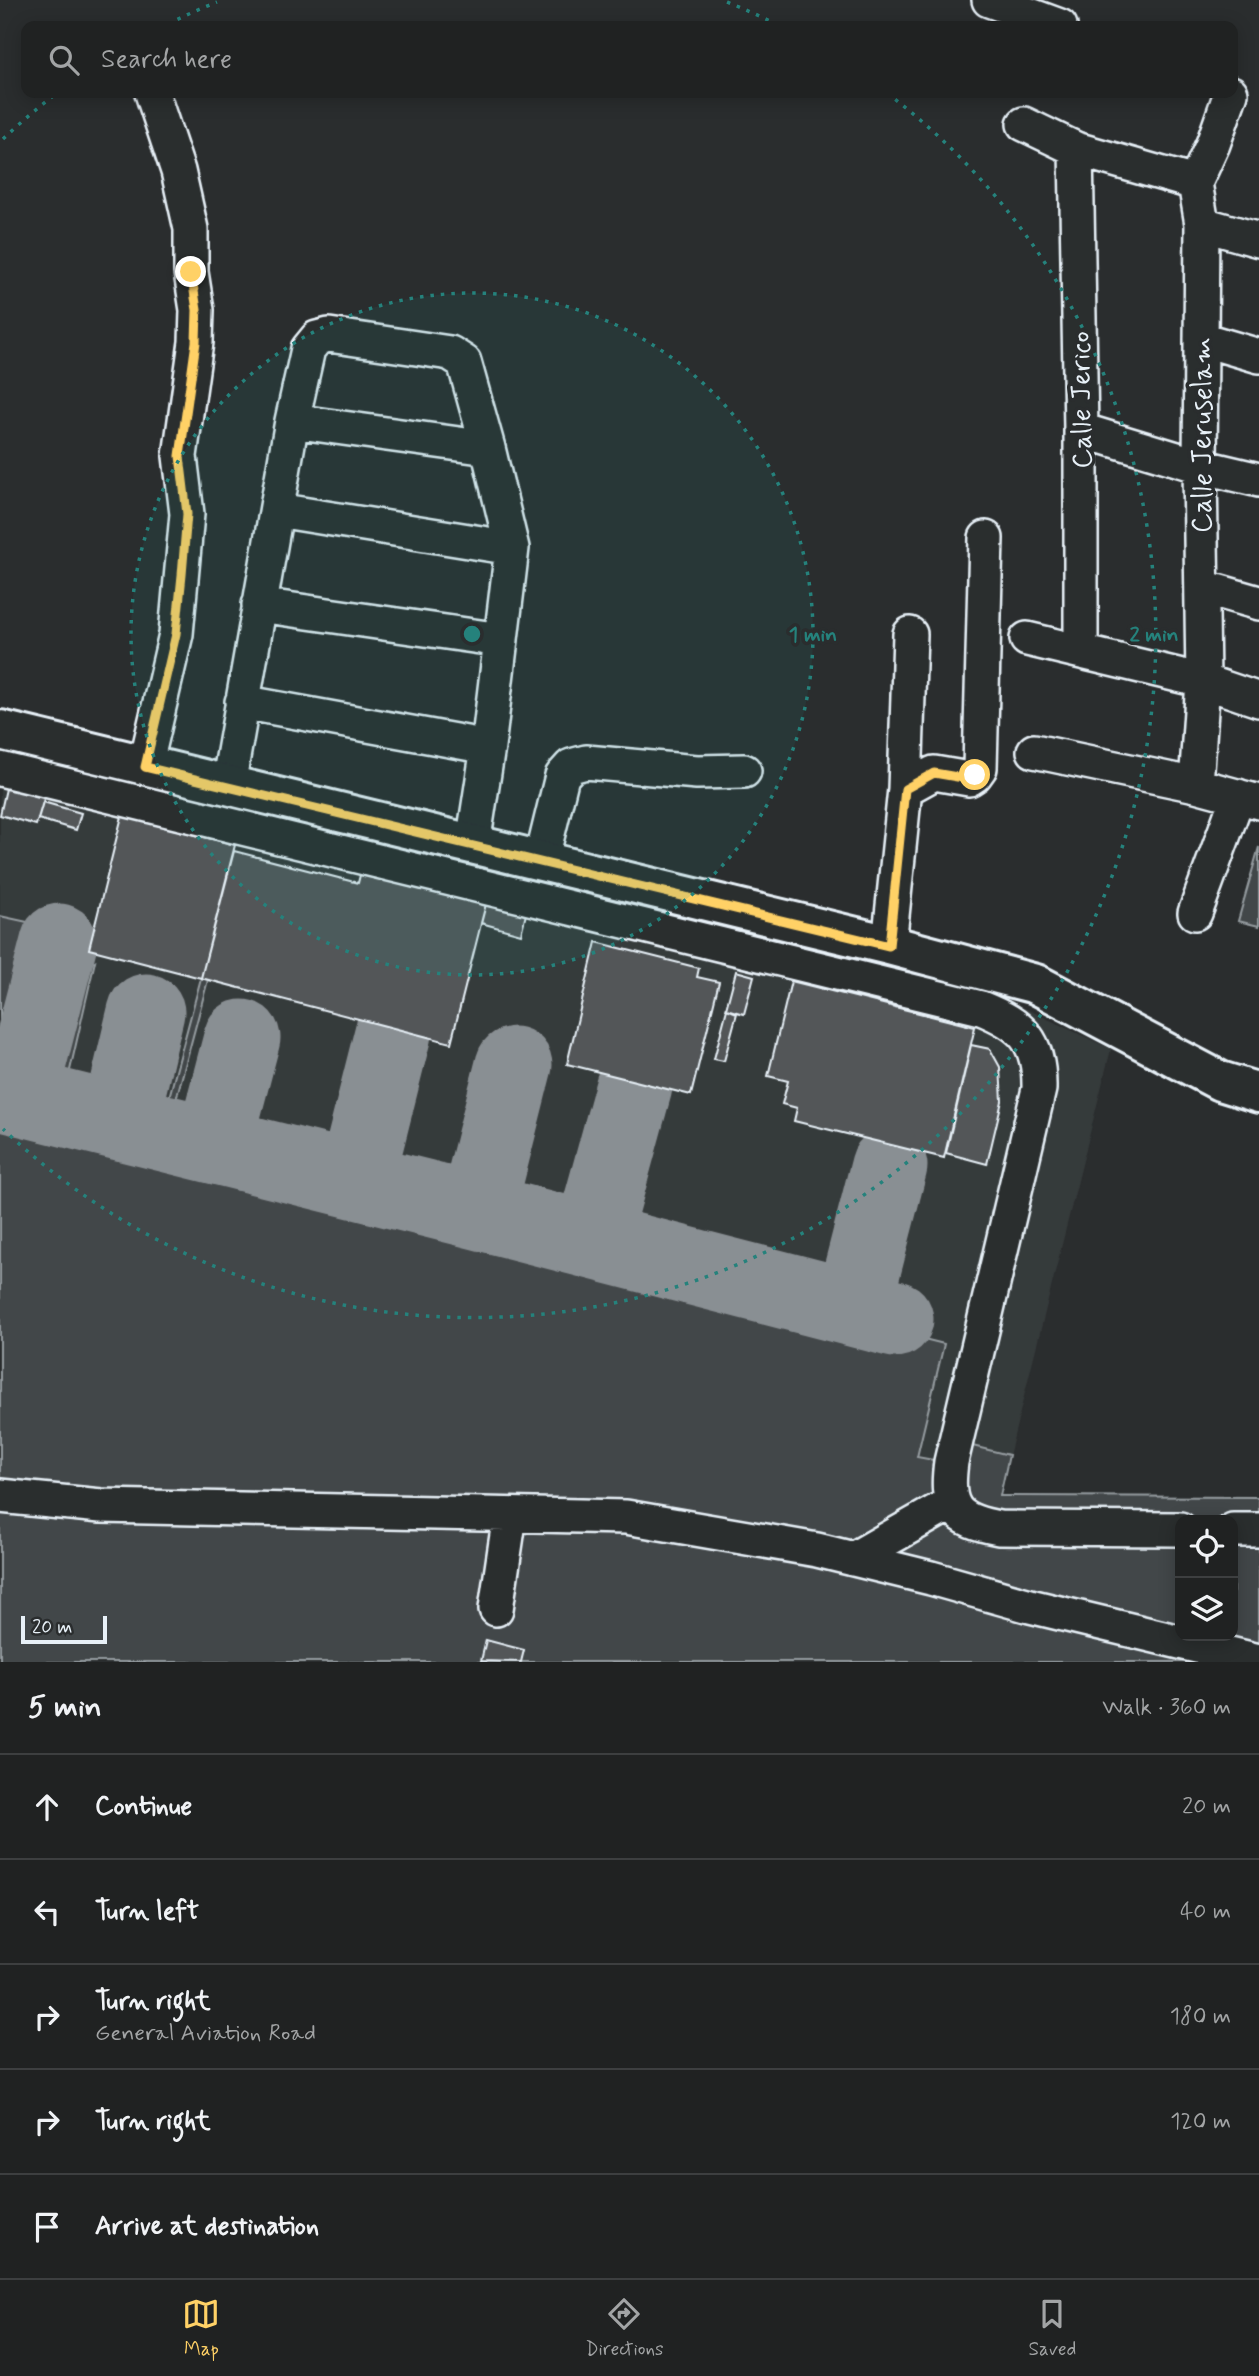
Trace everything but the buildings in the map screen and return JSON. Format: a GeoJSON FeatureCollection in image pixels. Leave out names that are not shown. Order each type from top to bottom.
{"type":"FeatureCollection","features":[{"type":"Feature","properties":{"kind":"main road"},"geometry":{"type":"LineString","coordinates":[[0,730],[889,946],[1036,985],[1220,1081],[1259,1093]]}},
{"type":"Feature","properties":{"kind":"street"},"geometry":{"type":"LineString","coordinates":[[989,0],[1046,21]]}},
{"type":"Feature","properties":{"kind":"street"},"geometry":{"type":"LineString","coordinates":[[1238,94],[1259,100]]}},
{"type":"Feature","properties":{"kind":"street"},"geometry":{"type":"LineString","coordinates":[[145,767],[177,622],[187,514],[180,456],[196,342],[197,310],[191,272],[191,229],[178,171],[154,98]]}},
{"type":"Feature","properties":{"kind":"street"},"geometry":{"type":"LineString","coordinates":[[1024,124],[1076,149],[1195,183],[1230,98]]}},
{"type":"Feature","properties":{"kind":"street","name":"Calle Jerico"},"geometry":{"type":"LineString","coordinates":[[1076,149],[1082,429],[1081,651]]}},
{"type":"Feature","properties":{"kind":"street","name":"Calle Jeruselam"},"geometry":{"type":"LineString","coordinates":[[1195,183],[1202,224],[1200,466],[1203,587],[1203,681],[1196,785]]}},
{"type":"Feature","properties":{"kind":"street"},"geometry":{"type":"LineString","coordinates":[[1202,224],[1259,240]]}},
{"type":"Feature","properties":{"kind":"street"},"geometry":{"type":"LineString","coordinates":[[228,786],[292,421],[308,349],[317,338],[329,335],[450,353],[464,362],[512,548],[488,747],[473,844]]}},
{"type":"Feature","properties":{"kind":"street"},"geometry":{"type":"LineString","coordinates":[[1201,339],[1259,356]]}},
{"type":"Feature","properties":{"kind":"street"},"geometry":{"type":"LineString","coordinates":[[292,421],[488,448]]}},
{"type":"Feature","properties":{"kind":"street"},"geometry":{"type":"LineString","coordinates":[[1082,429],[1200,466],[1259,480]]}},
{"type":"Feature","properties":{"kind":"street"},"geometry":{"type":"LineString","coordinates":[[277,510],[512,548]]}},
{"type":"Feature","properties":{"kind":"street"},"geometry":{"type":"LineString","coordinates":[[905,789],[934,773],[969,779],[980,768],[986,538]]}},
{"type":"Feature","properties":{"kind":"street"},"geometry":{"type":"LineString","coordinates":[[1203,587],[1259,603]]}},
{"type":"Feature","properties":{"kind":"street"},"geometry":{"type":"LineString","coordinates":[[259,605],[501,640]]}},
{"type":"Feature","properties":{"kind":"street"},"geometry":{"type":"LineString","coordinates":[[889,946],[905,789],[910,634]]}},
{"type":"Feature","properties":{"kind":"street"},"geometry":{"type":"LineString","coordinates":[[1027,639],[1203,681],[1259,699]]}},
{"type":"Feature","properties":{"kind":"street"},"geometry":{"type":"LineString","coordinates":[[242,702],[488,747]]}},
{"type":"Feature","properties":{"kind":"street"},"geometry":{"type":"LineString","coordinates":[[1034,751],[1196,785],[1248,799],[1195,913]]}},
{"type":"Feature","properties":{"kind":"street"},"geometry":{"type":"LineString","coordinates":[[541,862],[562,776],[572,766],[586,762],[698,772],[744,771]]}},
{"type":"Feature","properties":{"kind":"street"},"geometry":{"type":"LineString","coordinates":[[0,769],[981,1008],[1020,1028],[1034,1048],[1040,1068],[1039,1089],[951,1462],[948,1479],[951,1503],[960,1515],[976,1524],[999,1528],[1175,1530]]}},
{"type":"Feature","properties":{"kind":"street"},"geometry":{"type":"LineString","coordinates":[[0,1496],[101,1506],[626,1517],[853,1559],[1030,1606],[1259,1661]]}},
{"type":"Feature","properties":{"kind":"street"},"geometry":{"type":"LineString","coordinates":[[853,1559],[951,1503]]}},
{"type":"Feature","properties":{"kind":"street"},"geometry":{"type":"LineString","coordinates":[[496,1609],[510,1515]]}},
{"type":"Feature","properties":{"kind":"street"},"geometry":{"type":"LineString","coordinates":[[1238,1530],[1259,1530]]}},
{"type":"Feature","properties":{"kind":"shaded area"},"geometry":{"type":"Polygon","coordinates":[[[0,750],[982,992],[1018,1005],[1111,1049],[999,1496],[1259,1497],[1259,1662],[0,1662],[0,750]]]}},
{"type":"Feature","properties":{"kind":"shaded area"},"geometry":{"type":"Polygon","coordinates":[[[1259,847],[1259,926],[1238,921],[1259,847]]]}},
{"type":"Feature","properties":{"kind":"shaded area"},"geometry":{"type":"Polygon","coordinates":[[[0,916],[32,923],[31,929],[50,934],[18,1067],[0,1062],[0,916]]]}},
{"type":"Feature","properties":{"kind":"shaded area"},"geometry":{"type":"Polygon","coordinates":[[[95,961],[68,1079],[38,1073],[59,985],[95,961]]]}},
{"type":"Feature","properties":{"kind":"shaded area"},"geometry":{"type":"Polygon","coordinates":[[[201,978],[208,980],[174,1107],[167,1105],[201,978]]]}},
{"type":"Feature","properties":{"kind":"shaded area"},"geometry":{"type":"Polygon","coordinates":[[[0,1108],[944,1344],[917,1457],[939,1461],[944,1439],[1009,1455],[1000,1496],[1259,1497],[1259,1662],[0,1662],[0,1108]]]}},
{"type":"Feature","properties":{"kind":"taxiway"},"geometry":{"type":"LineString","coordinates":[[19,1097],[59,942]]}},
{"type":"Feature","properties":{"kind":"taxiway"},"geometry":{"type":"LineString","coordinates":[[120,1122],[146,1012]]}},
{"type":"Feature","properties":{"kind":"taxiway"},"geometry":{"type":"LineString","coordinates":[[356,1180],[393,1033]]}},
{"type":"Feature","properties":{"kind":"taxiway"},"geometry":{"type":"LineString","coordinates":[[214,1145],[242,1038]]}},
{"type":"Feature","properties":{"kind":"taxiway"},"geometry":{"type":"LineString","coordinates":[[477,1211],[514,1065]]}},
{"type":"Feature","properties":{"kind":"taxiway"},"geometry":{"type":"LineString","coordinates":[[592,1240],[634,1086]]}},
{"type":"Feature","properties":{"kind":"taxiway"},"geometry":{"type":"LineString","coordinates":[[0,1092],[895,1319]]}},
{"type":"Feature","properties":{"kind":"taxiway"},"geometry":{"type":"LineString","coordinates":[[853,1306],[889,1166]]}},
{"type":"Feature","properties":{"kind":"route"},"geometry":{"type":"LineString","coordinates":[[191,272],[197,310],[196,342],[180,456],[187,514],[182,575],[176,634],[145,767],[889,946],[905,789],[934,773],[969,779],[975,775]]}}]}
